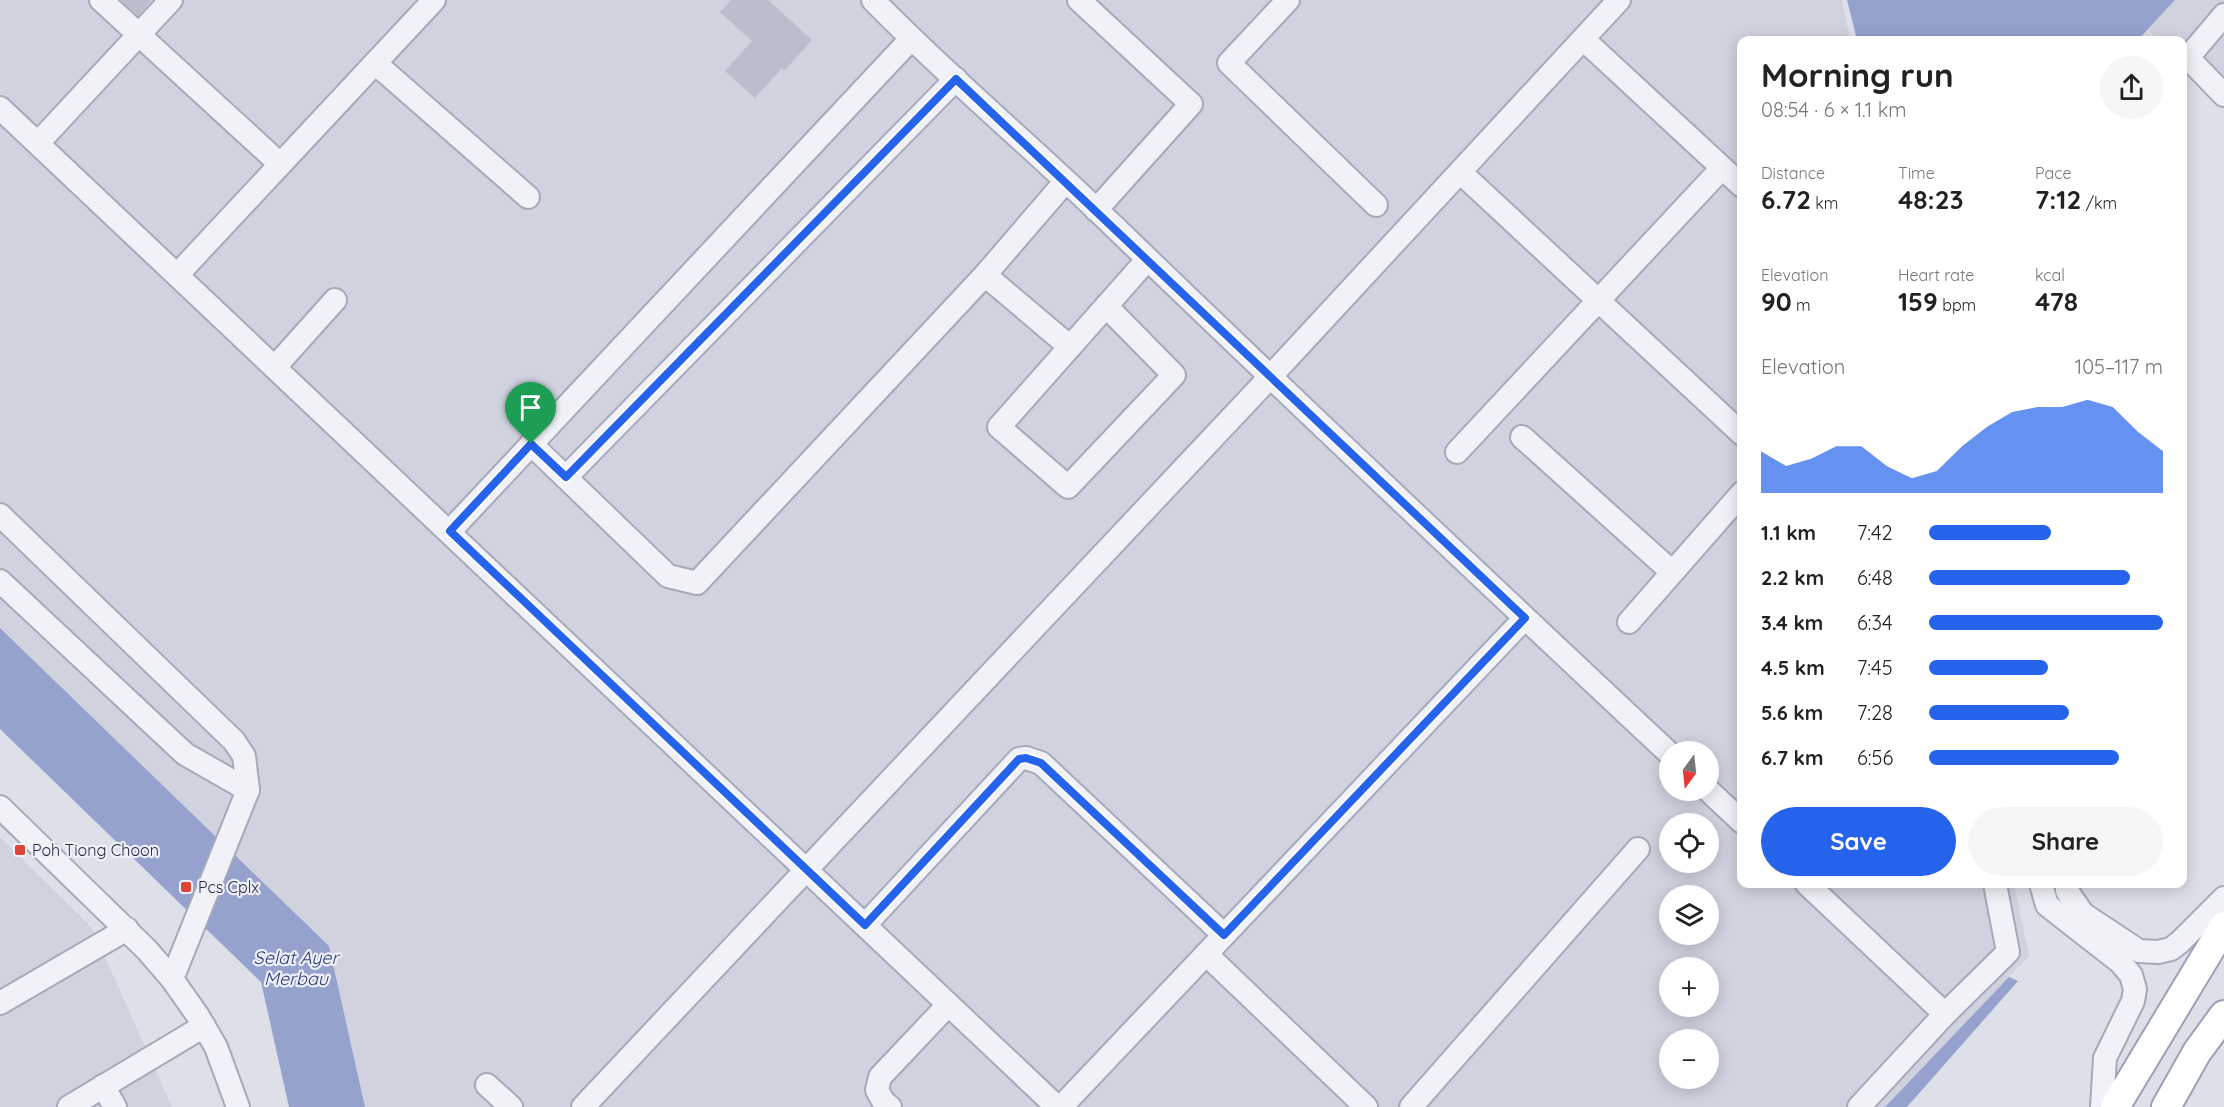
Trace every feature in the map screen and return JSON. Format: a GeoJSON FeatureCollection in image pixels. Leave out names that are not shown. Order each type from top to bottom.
{"type":"FeatureCollection","features":[{"type":"Feature","properties":{"kind":"main road"},"geometry":{"type":"LineString","coordinates":[[2115,1107],[2224,926]]}},
{"type":"Feature","properties":{"kind":"main road"},"geometry":{"type":"LineString","coordinates":[[2166,1107],[2197,1052],[2224,1015]]}},
{"type":"Feature","properties":{"kind":"street"},"geometry":{"type":"LineString","coordinates":[[101,0],[280,164]]}},
{"type":"Feature","properties":{"kind":"street"},"geometry":{"type":"LineString","coordinates":[[38,143],[171,0]]}},
{"type":"Feature","properties":{"kind":"street"},"geometry":{"type":"LineString","coordinates":[[177,275],[435,0]]}},
{"type":"Feature","properties":{"kind":"street"},"geometry":{"type":"LineString","coordinates":[[873,0],[911,39],[1096,210],[1659,744]]}},
{"type":"Feature","properties":{"kind":"street"},"geometry":{"type":"LineString","coordinates":[[1079,0],[1191,104],[1096,210]]}},
{"type":"Feature","properties":{"kind":"street"},"geometry":{"type":"LineString","coordinates":[[1288,0],[1228,63],[1376,205]]}},
{"type":"Feature","properties":{"kind":"street"},"geometry":{"type":"LineString","coordinates":[[583,1107],[1270,377],[1619,0]]}},
{"type":"Feature","properties":{"kind":"street"},"geometry":{"type":"LineString","coordinates":[[2224,15],[2190,55],[2191,61],[2224,95]]}},
{"type":"Feature","properties":{"kind":"street"},"geometry":{"type":"LineString","coordinates":[[450,531],[911,39]]}},
{"type":"Feature","properties":{"kind":"street"},"geometry":{"type":"LineString","coordinates":[[1582,39],[1737,182]]}},
{"type":"Feature","properties":{"kind":"street"},"geometry":{"type":"LineString","coordinates":[[375,63],[528,197]]}},
{"type":"Feature","properties":{"kind":"street"},"geometry":{"type":"LineString","coordinates":[[566,477],[956,79]]}},
{"type":"Feature","properties":{"kind":"street"},"geometry":{"type":"LineString","coordinates":[[0,108],[450,531],[948,1005],[1059,1107],[1525,618]]}},
{"type":"Feature","properties":{"kind":"street"},"geometry":{"type":"LineString","coordinates":[[1456,452],[1722,168]]}},
{"type":"Feature","properties":{"kind":"street"},"geometry":{"type":"LineString","coordinates":[[1460,172],[1737,429]]}},
{"type":"Feature","properties":{"kind":"street"},"geometry":{"type":"LineString","coordinates":[[531,444],[668,576],[697,583],[985,275],[1065,182]]}},
{"type":"Feature","properties":{"kind":"street"},"geometry":{"type":"LineString","coordinates":[[1106,306],[1174,375],[1068,487],[999,427],[1106,306],[1147,260]]}},
{"type":"Feature","properties":{"kind":"street"},"geometry":{"type":"LineString","coordinates":[[985,275],[1070,347]]}},
{"type":"Feature","properties":{"kind":"street"},"geometry":{"type":"LineString","coordinates":[[275,367],[335,300]]}},
{"type":"Feature","properties":{"kind":"street"},"geometry":{"type":"LineString","coordinates":[[1522,437],[1672,572]]}},
{"type":"Feature","properties":{"kind":"street"},"geometry":{"type":"LineString","coordinates":[[1629,622],[1737,499]]}},
{"type":"Feature","properties":{"kind":"street"},"geometry":{"type":"LineString","coordinates":[[0,515],[234,741],[244,756],[248,790],[172,980]]}},
{"type":"Feature","properties":{"kind":"street"},"geometry":{"type":"LineString","coordinates":[[0,581],[185,754],[248,790]]}},
{"type":"Feature","properties":{"kind":"street"},"geometry":{"type":"LineString","coordinates":[[865,925],[1019,759],[1026,758],[1041,763],[1224,935]]}},
{"type":"Feature","properties":{"kind":"street"},"geometry":{"type":"LineString","coordinates":[[1719,800],[1737,817]]}},
{"type":"Feature","properties":{"kind":"street"},"geometry":{"type":"LineString","coordinates":[[0,807],[127,929],[172,980],[216,1047],[238,1107]]}},
{"type":"Feature","properties":{"kind":"street"},"geometry":{"type":"LineString","coordinates":[[1411,1107],[1638,849]]}},
{"type":"Feature","properties":{"kind":"street"},"geometry":{"type":"LineString","coordinates":[[1811,888],[1945,1014]]}},
{"type":"Feature","properties":{"kind":"street"},"geometry":{"type":"LineString","coordinates":[[1859,1107],[1945,1014],[2008,952],[1996,888]]}},
{"type":"Feature","properties":{"kind":"street"},"geometry":{"type":"LineString","coordinates":[[2042,888],[2047,905],[2120,962],[2131,975],[2135,989],[2133,1001],[2105,1058],[2102,1107]]}},
{"type":"Feature","properties":{"kind":"street"},"geometry":{"type":"LineString","coordinates":[[2067,888],[2083,914],[2139,951],[2158,952],[2170,949],[2224,898]]}},
{"type":"Feature","properties":{"kind":"street"},"geometry":{"type":"LineString","coordinates":[[0,1003],[127,929]]}},
{"type":"Feature","properties":{"kind":"street"},"geometry":{"type":"LineString","coordinates":[[1206,954],[1366,1107]]}},
{"type":"Feature","properties":{"kind":"street"},"geometry":{"type":"LineString","coordinates":[[890,1107],[883,1101],[877,1090],[880,1077],[948,1005]]}},
{"type":"Feature","properties":{"kind":"street"},"geometry":{"type":"LineString","coordinates":[[69,1107],[204,1026]]}},
{"type":"Feature","properties":{"kind":"street"},"geometry":{"type":"LineString","coordinates":[[487,1085],[511,1107]]}},
{"type":"Feature","properties":{"kind":"street"},"geometry":{"type":"LineString","coordinates":[[103,1086],[116,1107]]}},
{"type":"Feature","properties":{"kind":"shaded area"},"geometry":{"type":"Polygon","coordinates":[[[0,0],[1842,0],[1849,36],[1737,36],[1737,888],[2015,888],[2029,956],[1885,1107],[365,1107],[329,946],[0,628],[0,0]]]}},
{"type":"Feature","properties":{"kind":"shaded area"},"geometry":{"type":"Polygon","coordinates":[[[2175,0],[2224,0],[2224,108],[2187,69],[2187,36],[2154,36],[2148,30],[2175,0]]]}},
{"type":"Feature","properties":{"kind":"shaded area"},"geometry":{"type":"Polygon","coordinates":[[[0,837],[92,928],[172,1107],[0,1107],[0,837]]]}},
{"type":"Feature","properties":{"kind":"water"},"geometry":{"type":"Polygon","coordinates":[[[1847,0],[2175,0],[2142,36],[1856,36],[1847,0]]]}},
{"type":"Feature","properties":{"kind":"water","name":"Selat Ayer Merbau"},"geometry":{"type":"Polygon","coordinates":[[[0,628],[329,946],[365,1107],[289,1107],[261,982],[0,729],[0,628]]]}},
{"type":"Feature","properties":{"kind":"water"},"geometry":{"type":"Polygon","coordinates":[[[2009,977],[2018,981],[1907,1107],[1885,1107],[2009,977]]]}},
{"type":"Feature","properties":{"kind":"building"},"geometry":{"type":"Polygon","coordinates":[[[121,0],[152,0],[138,16],[121,0]]]}},
{"type":"Feature","properties":{"kind":"building"},"geometry":{"type":"Polygon","coordinates":[[[731,0],[768,0],[812,40],[755,98],[725,71],[752,41],[720,12],[731,0]]]}},
{"type":"Feature","properties":{"kind":"place","name":"Poh Tiong Choon"},"geometry":{"type":"Point","coordinates":[20,850]}},
{"type":"Feature","properties":{"kind":"place","name":"Pcs Cplx"},"geometry":{"type":"Point","coordinates":[186,887]}},
{"type":"Feature","properties":{"kind":"route"},"geometry":{"type":"LineString","coordinates":[[956,79],[1525,618],[1224,935],[1041,763],[1026,758],[1019,759],[865,925],[450,531],[531,444],[566,477],[956,79]]}}]}
